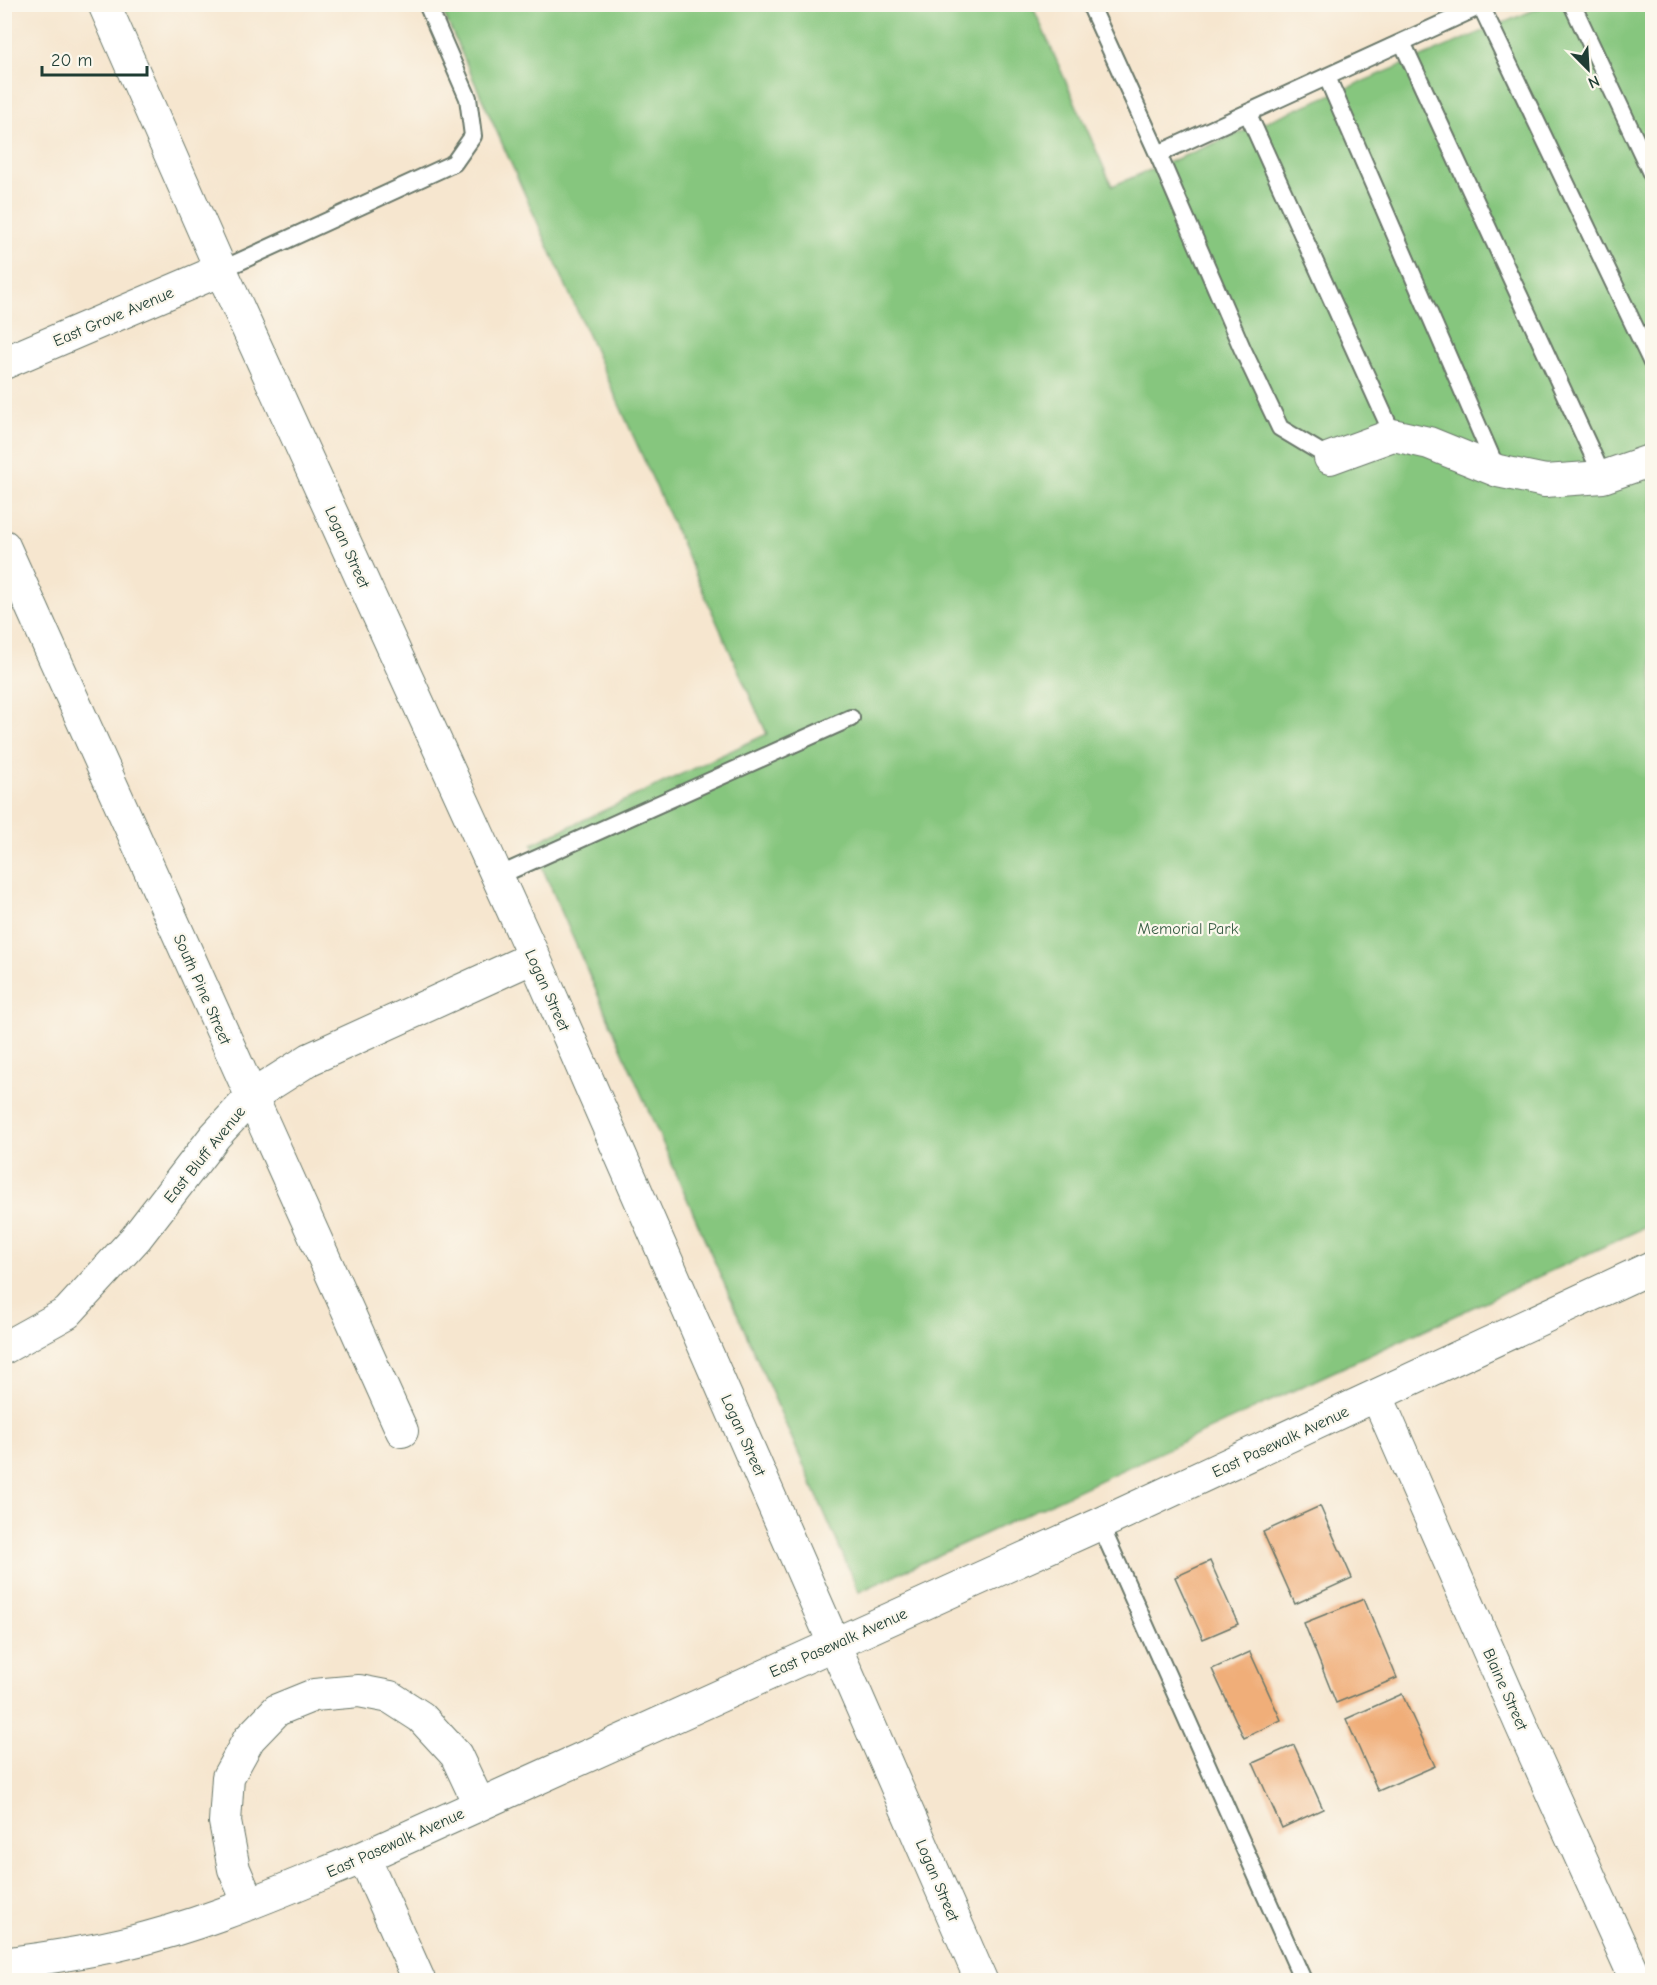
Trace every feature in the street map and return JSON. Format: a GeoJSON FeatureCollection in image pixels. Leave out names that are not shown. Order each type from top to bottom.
{"type":"FeatureCollection","features":[{"type":"Feature","properties":{"kind":"street","name":"Logan Street"},"geometry":{"type":"LineString","coordinates":[[104,4],[222,270],[534,957],[981,1980]]}},
{"type":"Feature","properties":{"kind":"street","name":"East Grove Avenue"},"geometry":{"type":"LineString","coordinates":[[4,363],[222,270]]}},
{"type":"Feature","properties":{"kind":"street"},"geometry":{"type":"LineString","coordinates":[[1330,458],[1393,435],[1430,443],[1498,471],[1545,481],[1603,477],[1653,460]]}},
{"type":"Feature","properties":{"kind":"street","name":"South Pine Street"},"geometry":{"type":"LineString","coordinates":[[4,546],[402,1431]]}},
{"type":"Feature","properties":{"kind":"street","name":"East Bluff Avenue"},"geometry":{"type":"LineString","coordinates":[[4,1348],[67,1313],[136,1238],[215,1136],[252,1096],[310,1059],[534,957]]}},
{"type":"Feature","properties":{"kind":"street","name":"East Pasewalk Avenue"},"geometry":{"type":"LineString","coordinates":[[4,1965],[122,1944],[196,1923],[364,1857],[1101,1524],[1653,1267]]}},
{"type":"Feature","properties":{"kind":"street","name":"Blaine Street"},"geometry":{"type":"LineString","coordinates":[[1377,1396],[1636,1980]]}},
{"type":"Feature","properties":{"kind":"street"},"geometry":{"type":"LineString","coordinates":[[249,1904],[234,1869],[225,1822],[228,1777],[249,1739],[277,1710],[314,1695],[359,1690],[390,1697],[421,1717],[456,1755],[479,1804]]}},
{"type":"Feature","properties":{"kind":"street"},"geometry":{"type":"LineString","coordinates":[[364,1857],[419,1980]]}},
{"type":"Feature","properties":{"kind":"lane"},"geometry":{"type":"LineString","coordinates":[[222,270],[454,163],[473,136],[468,98],[427,4]]}},
{"type":"Feature","properties":{"kind":"lane"},"geometry":{"type":"LineString","coordinates":[[1090,4],[1242,348],[1280,428],[1330,458]]}},
{"type":"Feature","properties":{"kind":"lane"},"geometry":{"type":"LineString","coordinates":[[1572,4],[1653,175]]}},
{"type":"Feature","properties":{"kind":"lane"},"geometry":{"type":"LineString","coordinates":[[1158,154],[1483,5],[1653,363]]}},
{"type":"Feature","properties":{"kind":"lane"},"geometry":{"type":"LineString","coordinates":[[1402,42],[1603,477]]}},
{"type":"Feature","properties":{"kind":"lane"},"geometry":{"type":"LineString","coordinates":[[1327,77],[1498,471]]}},
{"type":"Feature","properties":{"kind":"lane"},"geometry":{"type":"LineString","coordinates":[[1248,114],[1393,435]]}},
{"type":"Feature","properties":{"kind":"lane"},"geometry":{"type":"LineString","coordinates":[[498,876],[851,718]]}},
{"type":"Feature","properties":{"kind":"lane"},"geometry":{"type":"LineString","coordinates":[[1101,1524],[1302,1980]]}},
{"type":"Feature","properties":{"kind":"green space","name":"Memorial Park"},"geometry":{"type":"Polygon","coordinates":[[[440,5],[1032,5],[1112,186],[1546,5],[1652,5],[1652,1224],[859,1592],[532,844],[767,734],[440,5]]]}},
{"type":"Feature","properties":{"kind":"building"},"geometry":{"type":"Polygon","coordinates":[[[1320,1506],[1352,1578],[1295,1604],[1263,1532],[1320,1506]]]}},
{"type":"Feature","properties":{"kind":"building"},"geometry":{"type":"Polygon","coordinates":[[[1210,1561],[1238,1624],[1203,1639],[1175,1577],[1210,1561]]]}},
{"type":"Feature","properties":{"kind":"building"},"geometry":{"type":"Polygon","coordinates":[[[1364,1599],[1397,1678],[1336,1703],[1304,1623],[1364,1599]]]}},
{"type":"Feature","properties":{"kind":"building"},"geometry":{"type":"Polygon","coordinates":[[[1250,1652],[1281,1720],[1244,1738],[1212,1669],[1250,1652]]]}},
{"type":"Feature","properties":{"kind":"building"},"geometry":{"type":"Polygon","coordinates":[[[1402,1694],[1435,1766],[1378,1791],[1346,1719],[1402,1694]]]}},
{"type":"Feature","properties":{"kind":"building"},"geometry":{"type":"Polygon","coordinates":[[[1294,1745],[1323,1809],[1282,1828],[1253,1763],[1294,1745]]]}}]}
